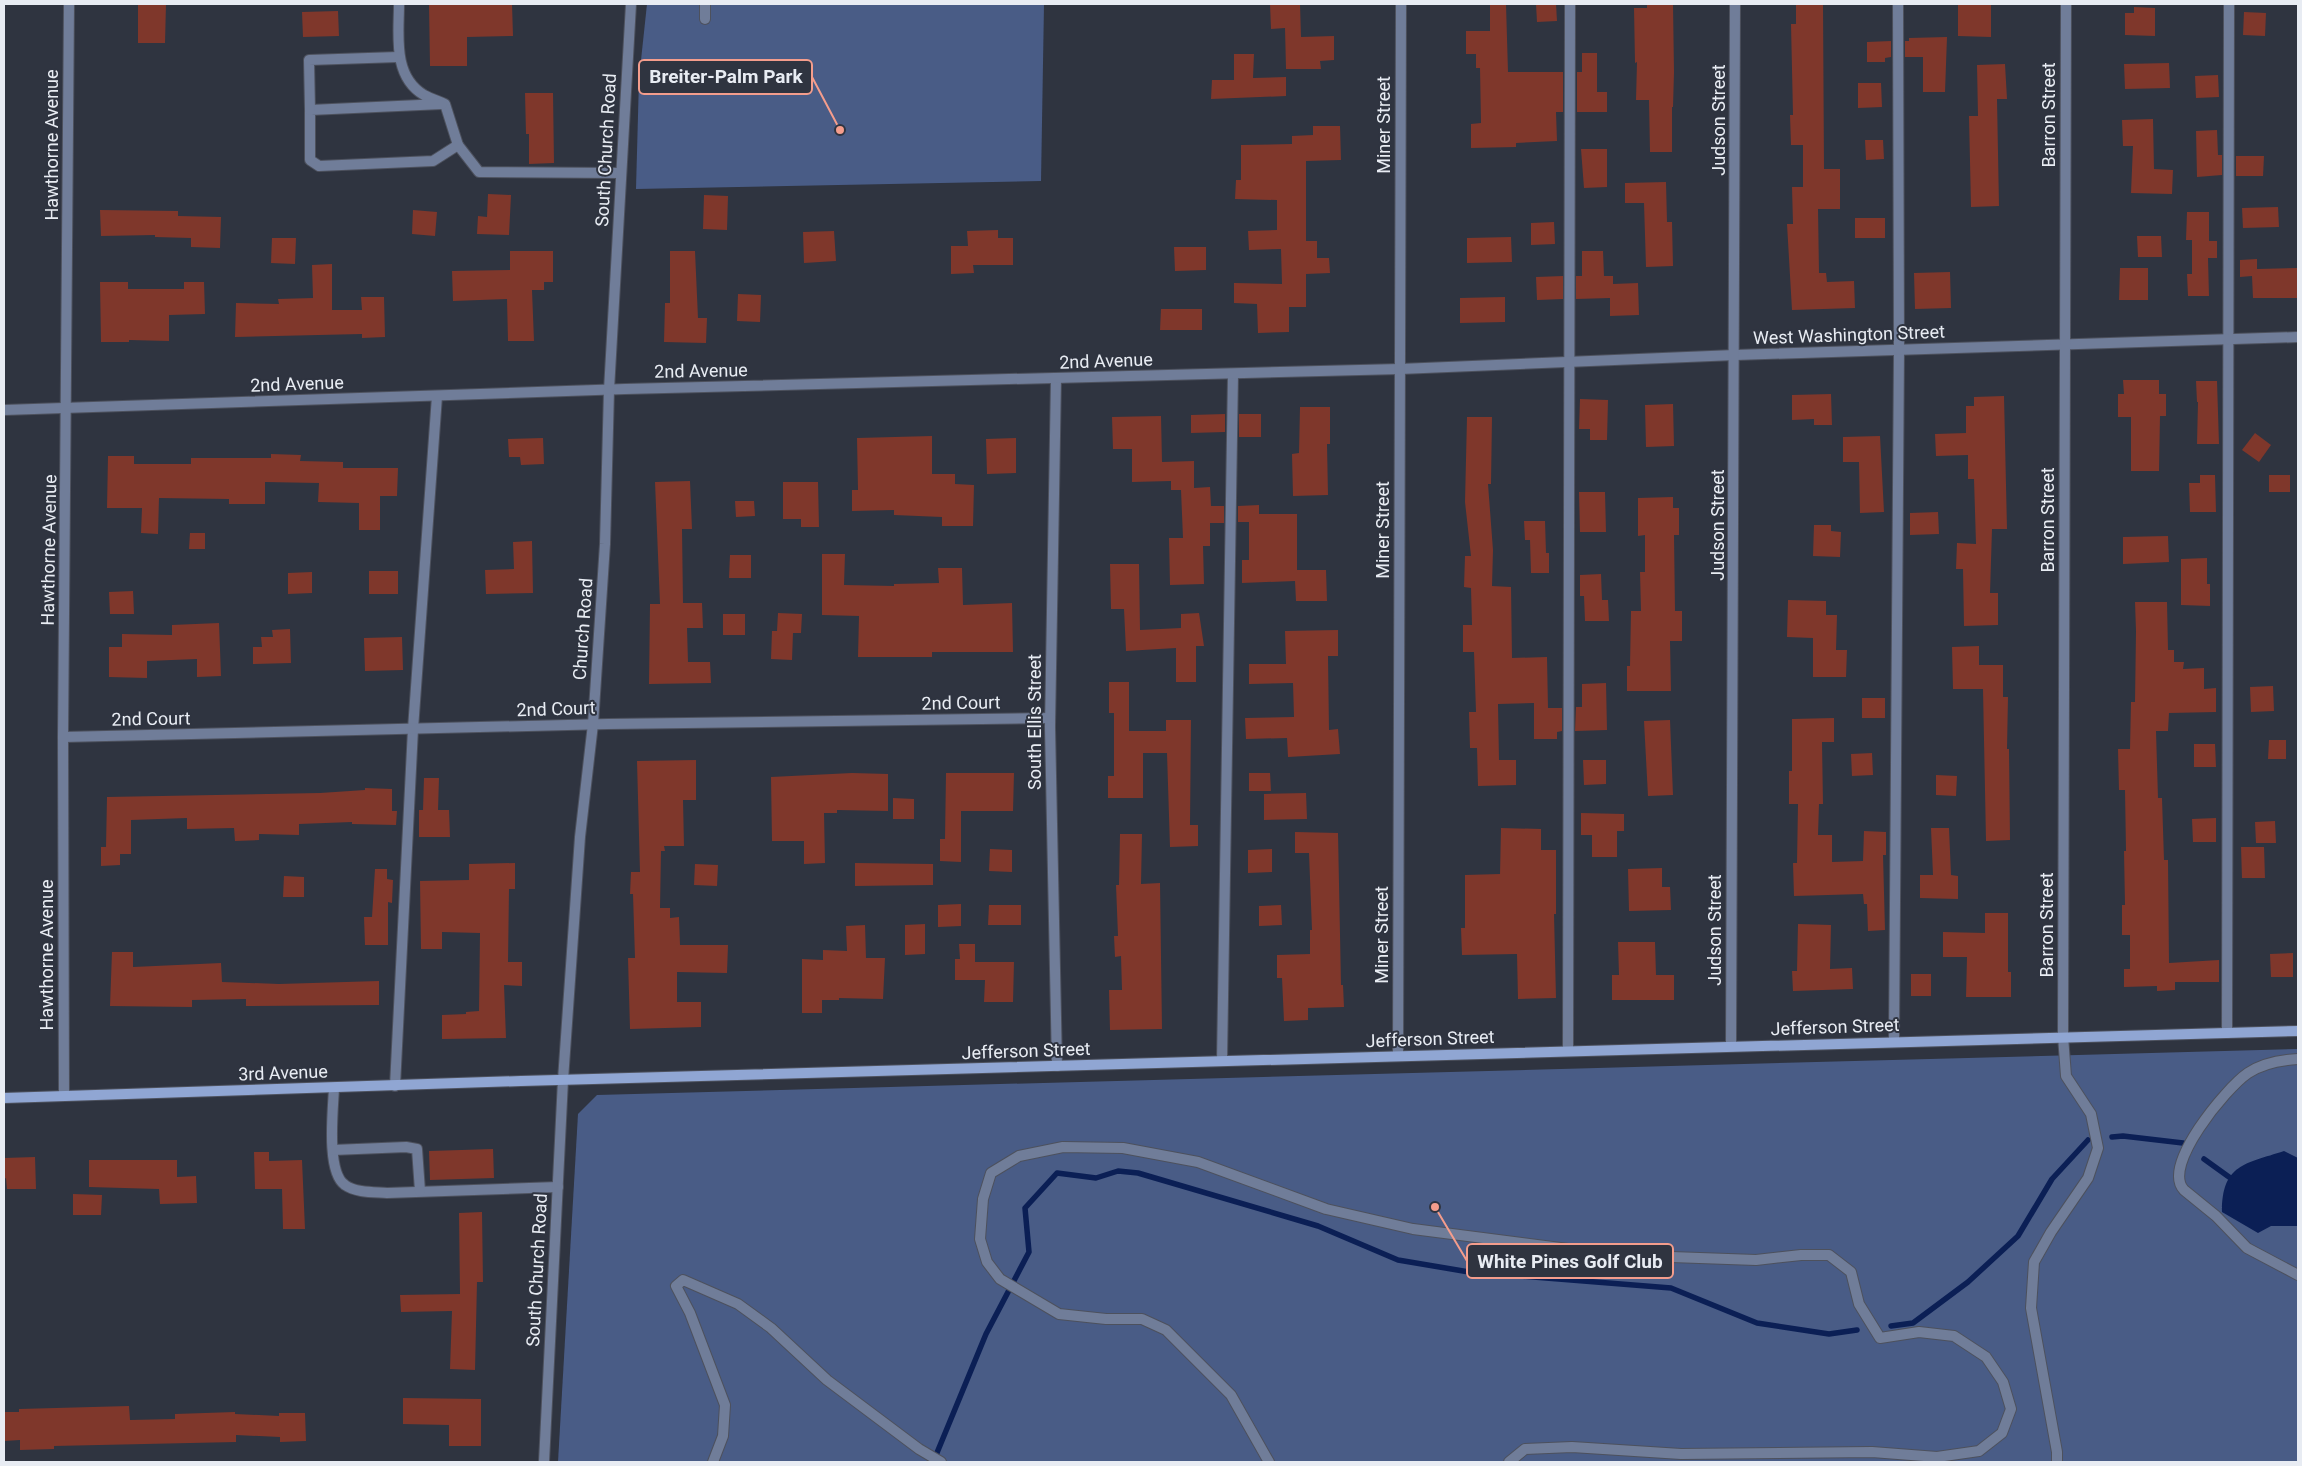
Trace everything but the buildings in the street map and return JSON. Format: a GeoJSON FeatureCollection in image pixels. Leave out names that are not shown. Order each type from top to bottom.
{"type":"FeatureCollection","features":[{"type":"Feature","properties":{"kind":"street","name":"Hawthorne Avenue"},"geometry":{"type":"LineString","coordinates":[[64,1096],[63,737],[69,4]]}},
{"type":"Feature","properties":{"kind":"street"},"geometry":{"type":"LineString","coordinates":[[399,4],[398,57],[407,78],[422,94],[445,104],[458,145],[479,172],[621,174]]}},
{"type":"Feature","properties":{"kind":"street","name":"South Church Road"},"geometry":{"type":"LineString","coordinates":[[613,299],[631,4]]}},
{"type":"Feature","properties":{"kind":"street"},"geometry":{"type":"LineString","coordinates":[[705,4],[705,19]]}},
{"type":"Feature","properties":{"kind":"street","name":"Miner Street"},"geometry":{"type":"LineString","coordinates":[[1398,1056],[1401,4]]}},
{"type":"Feature","properties":{"kind":"street"},"geometry":{"type":"LineString","coordinates":[[1568,1051],[1570,4]]}},
{"type":"Feature","properties":{"kind":"street","name":"Judson Street"},"geometry":{"type":"LineString","coordinates":[[1731,1046],[1735,4]]}},
{"type":"Feature","properties":{"kind":"street"},"geometry":{"type":"LineString","coordinates":[[1894,1042],[1899,349],[1898,4]]}},
{"type":"Feature","properties":{"kind":"street","name":"Barron Street"},"geometry":{"type":"LineString","coordinates":[[2057,1462],[2057,1452],[2031,1308],[2034,1262],[2051,1232],[2088,1178],[2098,1148],[2091,1114],[2066,1076],[2063,1036],[2066,4]]}},
{"type":"Feature","properties":{"kind":"street"},"geometry":{"type":"LineString","coordinates":[[2227,1033],[2230,339],[2229,4]]}},
{"type":"Feature","properties":{"kind":"street"},"geometry":{"type":"LineString","coordinates":[[398,57],[309,60],[310,160],[319,166],[433,161],[458,145]]}},
{"type":"Feature","properties":{"kind":"street"},"geometry":{"type":"LineString","coordinates":[[310,110],[445,104]]}},
{"type":"Feature","properties":{"kind":"street","name":"Church Road"},"geometry":{"type":"LineString","coordinates":[[564,1080],[580,837],[594,724],[605,544],[613,299]]}},
{"type":"Feature","properties":{"kind":"street","name":"West Washington Street"},"geometry":{"type":"LineString","coordinates":[[1400,369],[2065,343],[2298,337]]}},
{"type":"Feature","properties":{"kind":"street","name":"2nd Avenue"},"geometry":{"type":"LineString","coordinates":[[4,410],[609,390],[1400,369]]}},
{"type":"Feature","properties":{"kind":"street"},"geometry":{"type":"LineString","coordinates":[[1222,1061],[1233,374]]}},
{"type":"Feature","properties":{"kind":"street","name":"South Ellis Street"},"geometry":{"type":"LineString","coordinates":[[1056,378],[1050,718],[1057,1066]]}},
{"type":"Feature","properties":{"kind":"street"},"geometry":{"type":"LineString","coordinates":[[395,1086],[413,729],[437,396]]}},
{"type":"Feature","properties":{"kind":"street","name":"2nd Court"},"geometry":{"type":"LineString","coordinates":[[63,737],[594,724],[1050,718]]}},
{"type":"Feature","properties":{"kind":"street","name":"Jefferson Street"},"geometry":{"type":"LineString","coordinates":[[564,1080],[2063,1036],[2298,1031]]}},
{"type":"Feature","properties":{"kind":"street"},"geometry":{"type":"LineString","coordinates":[[2298,1058],[2277,1061],[2257,1068],[2244,1076],[2224,1094],[2189,1146],[2179,1179],[2180,1185],[2184,1190],[2216,1216],[2248,1248],[2298,1276]]}},
{"type":"Feature","properties":{"kind":"street","name":"South Church Road"},"geometry":{"type":"LineString","coordinates":[[544,1462],[564,1080]]}},
{"type":"Feature","properties":{"kind":"street","name":"3rd Avenue"},"geometry":{"type":"LineString","coordinates":[[4,1098],[564,1080]]}},
{"type":"Feature","properties":{"kind":"street"},"geometry":{"type":"LineString","coordinates":[[334,1088],[333,1150],[336,1175],[346,1186],[368,1192],[558,1187]]}},
{"type":"Feature","properties":{"kind":"street"},"geometry":{"type":"LineString","coordinates":[[333,1150],[406,1147],[417,1149],[420,1191]]}},
{"type":"Feature","properties":{"kind":"street"},"geometry":{"type":"LineString","coordinates":[[1269,1462],[1231,1395],[1166,1330],[1142,1319],[1106,1319],[1059,1314],[1000,1278],[987,1262],[980,1239],[983,1199],[991,1173],[1019,1156],[1063,1147],[1123,1148],[1198,1162],[1326,1209],[1413,1229],[1615,1255],[1756,1260],[1801,1255],[1829,1255],[1851,1272],[1859,1304],[1880,1338],[1919,1332],[1954,1336],[1986,1357],[2002,1382],[2011,1409],[2002,1433],[1979,1451],[1936,1457],[1872,1452],[1681,1454],[1572,1447],[1525,1449],[1509,1462]]}},
{"type":"Feature","properties":{"kind":"street"},"geometry":{"type":"LineString","coordinates":[[713,1462],[723,1436],[725,1405],[690,1313],[676,1286],[684,1280],[738,1304],[771,1328],[827,1380],[923,1451],[941,1462]]}},
{"type":"Feature","properties":{"kind":"shaded area"},"geometry":{"type":"Polygon","coordinates":[[[647,4],[1044,4],[1041,181],[636,189],[639,79],[647,4]]]}},
{"type":"Feature","properties":{"kind":"shaded area"},"geometry":{"type":"Polygon","coordinates":[[[2298,1049],[2298,1462],[558,1462],[578,1114],[597,1095],[2298,1049]]]}},
{"type":"Feature","properties":{"kind":"shaded area"},"geometry":{"type":"Polygon","coordinates":[[[2284,1151],[2298,1158],[2298,1226],[2271,1226],[2258,1233],[2222,1212],[2226,1184],[2238,1168],[2247,1163],[2284,1151]]]}},
{"type":"Feature","properties":{"kind":"waterway"},"geometry":{"type":"LineString","coordinates":[[2112,1137],[2123,1136],[2183,1143]]}},
{"type":"Feature","properties":{"kind":"waterway"},"geometry":{"type":"LineString","coordinates":[[1891,1326],[1913,1323],[1968,1282],[2018,1236],[2052,1179],[2088,1140]]}},
{"type":"Feature","properties":{"kind":"waterway"},"geometry":{"type":"LineString","coordinates":[[2204,1159],[2229,1177]]}},
{"type":"Feature","properties":{"kind":"waterway"},"geometry":{"type":"LineString","coordinates":[[934,1460],[986,1334],[1029,1252],[1025,1208],[1057,1173],[1096,1178],[1118,1171],[1138,1173],[1318,1226],[1398,1260],[1469,1272],[1671,1288],[1757,1323],[1829,1334],[1857,1330]]}},
{"type":"Feature","properties":{"kind":"place","name":"Breiter-Palm Park"},"geometry":{"type":"Point","coordinates":[840,130]}},
{"type":"Feature","properties":{"kind":"place","name":"White Pines Golf Club"},"geometry":{"type":"Point","coordinates":[1435,1207]}}]}
